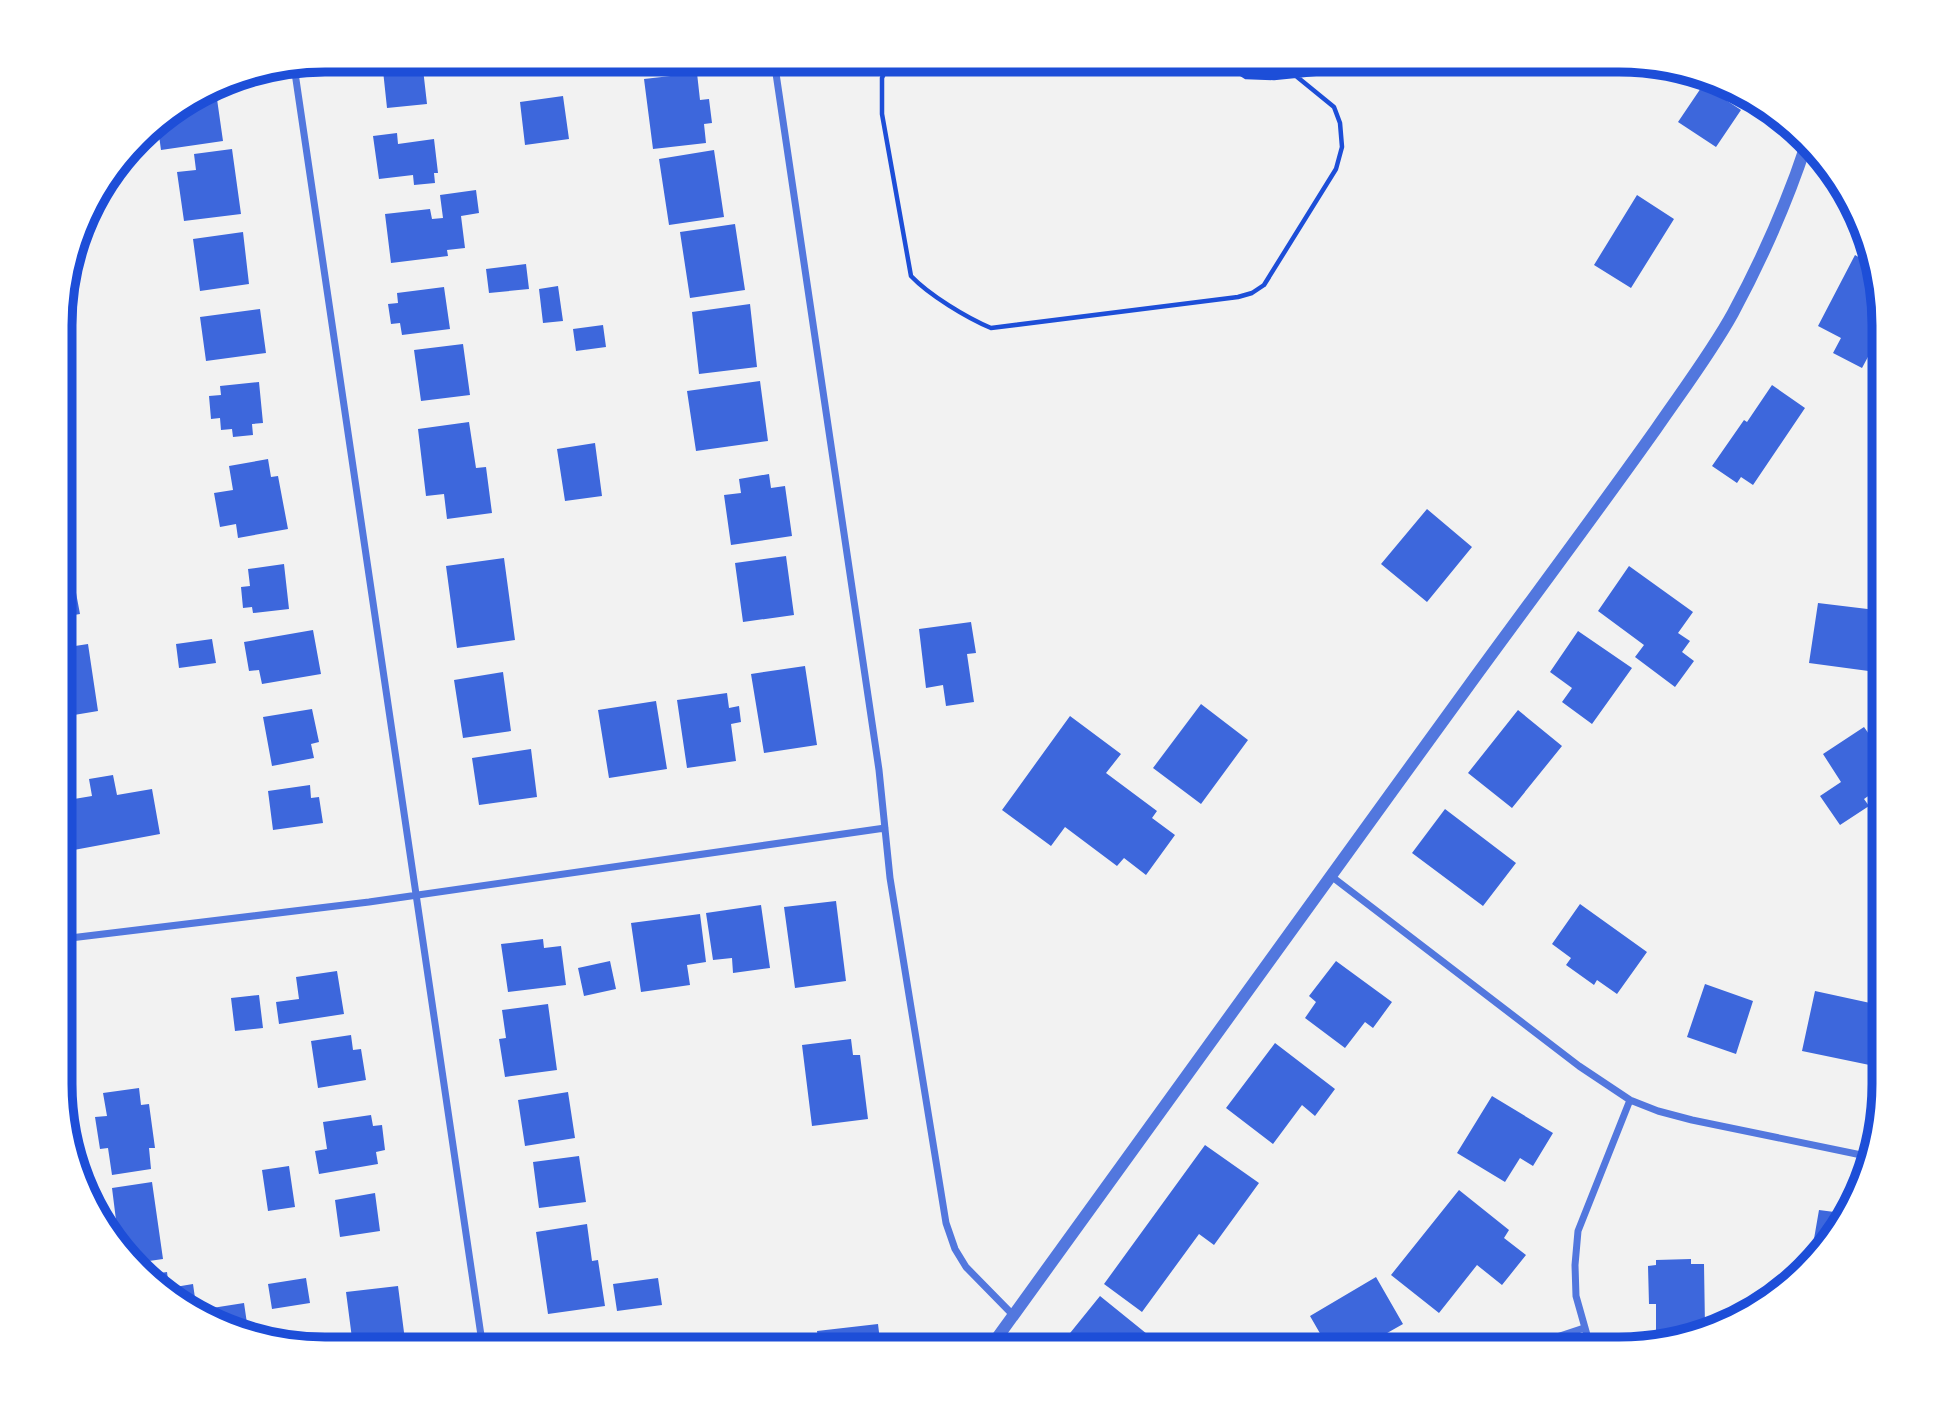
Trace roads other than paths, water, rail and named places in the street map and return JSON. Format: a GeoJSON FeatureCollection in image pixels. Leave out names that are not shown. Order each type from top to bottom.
{"type":"FeatureCollection","features":[{"type":"Feature","properties":{"kind":"street"},"geometry":{"type":"LineString","coordinates":[[776,72],[867,687],[890,878],[946,1223],[954,1249],[966,1267],[1014,1315]]}},
{"type":"Feature","properties":{"kind":"street"},"geometry":{"type":"LineString","coordinates":[[295,74],[481,1337]]}},
{"type":"Feature","properties":{"kind":"street"},"geometry":{"type":"LineString","coordinates":[[998,1337],[1703,361],[1732,315],[1760,260],[1790,195],[1804,152]]}},
{"type":"Feature","properties":{"kind":"street"},"geometry":{"type":"LineString","coordinates":[[72,938],[416,895],[885,828]]}},
{"type":"Feature","properties":{"kind":"street"},"geometry":{"type":"LineString","coordinates":[[1331,876],[1579,1066],[1630,1100],[1692,1120],[1862,1155]]}},
{"type":"Feature","properties":{"kind":"street"},"geometry":{"type":"LineString","coordinates":[[1587,1337],[1576,1296],[1578,1231],[1630,1100]]}},
{"type":"Feature","properties":{"kind":"street"},"geometry":{"type":"LineString","coordinates":[[1557,1337],[1584,1328]]}}]}
